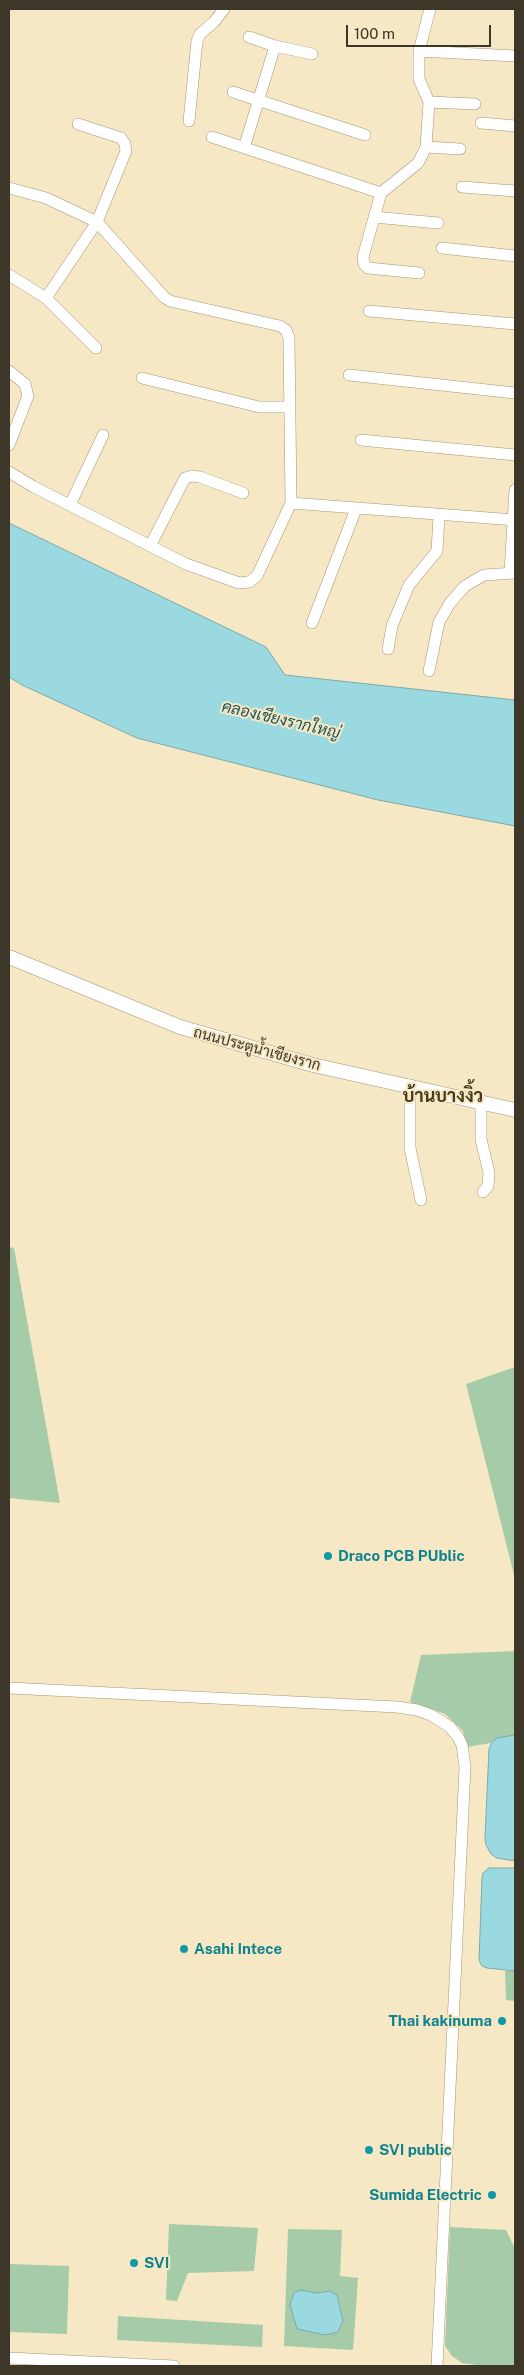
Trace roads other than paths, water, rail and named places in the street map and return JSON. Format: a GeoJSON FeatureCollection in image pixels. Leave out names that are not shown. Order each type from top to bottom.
{"type":"FeatureCollection","features":[{"type":"Feature","properties":{"kind":"street"},"geometry":{"type":"LineString","coordinates":[[189,121],[197,41],[200,34],[214,22],[224,9]]}},
{"type":"Feature","properties":{"kind":"street"},"geometry":{"type":"LineString","coordinates":[[419,273],[368,268],[364,264],[363,257],[381,193],[418,163],[426,147],[429,102],[419,79],[419,51],[430,9]]}},
{"type":"Feature","properties":{"kind":"street"},"geometry":{"type":"LineString","coordinates":[[249,37],[274,46],[312,54]]}},
{"type":"Feature","properties":{"kind":"street"},"geometry":{"type":"LineString","coordinates":[[244,148],[274,46]]}},
{"type":"Feature","properties":{"kind":"street"},"geometry":{"type":"LineString","coordinates":[[419,51],[515,56]]}},
{"type":"Feature","properties":{"kind":"street"},"geometry":{"type":"LineString","coordinates":[[232,92],[365,135]]}},
{"type":"Feature","properties":{"kind":"street"},"geometry":{"type":"LineString","coordinates":[[429,102],[476,104]]}},
{"type":"Feature","properties":{"kind":"street"},"geometry":{"type":"LineString","coordinates":[[481,123],[515,126]]}},
{"type":"Feature","properties":{"kind":"street"},"geometry":{"type":"LineString","coordinates":[[46,298],[94,227],[126,151],[125,144],[121,138],[78,124]]}},
{"type":"Feature","properties":{"kind":"street"},"geometry":{"type":"LineString","coordinates":[[212,137],[381,193]]}},
{"type":"Feature","properties":{"kind":"street"},"geometry":{"type":"LineString","coordinates":[[426,147],[460,149]]}},
{"type":"Feature","properties":{"kind":"street"},"geometry":{"type":"LineString","coordinates":[[462,187],[515,191]]}},
{"type":"Feature","properties":{"kind":"street"},"geometry":{"type":"LineString","coordinates":[[9,188],[46,198],[94,227],[170,302],[280,326],[286,330],[289,338],[291,503],[257,576],[249,582],[239,583],[186,564],[34,488],[9,472]]}},
{"type":"Feature","properties":{"kind":"street"},"geometry":{"type":"LineString","coordinates":[[374,217],[438,223]]}},
{"type":"Feature","properties":{"kind":"street"},"geometry":{"type":"LineString","coordinates":[[442,248],[515,256]]}},
{"type":"Feature","properties":{"kind":"street"},"geometry":{"type":"LineString","coordinates":[[9,276],[46,298],[96,348]]}},
{"type":"Feature","properties":{"kind":"street"},"geometry":{"type":"LineString","coordinates":[[369,311],[515,324]]}},
{"type":"Feature","properties":{"kind":"street"},"geometry":{"type":"LineString","coordinates":[[9,371],[25,384],[28,396],[9,445]]}},
{"type":"Feature","properties":{"kind":"street"},"geometry":{"type":"LineString","coordinates":[[349,375],[515,392]]}},
{"type":"Feature","properties":{"kind":"street"},"geometry":{"type":"LineString","coordinates":[[142,378],[260,407],[290,407]]}},
{"type":"Feature","properties":{"kind":"street"},"geometry":{"type":"LineString","coordinates":[[70,505],[103,435]]}},
{"type":"Feature","properties":{"kind":"street"},"geometry":{"type":"LineString","coordinates":[[360,440],[515,455]]}},
{"type":"Feature","properties":{"kind":"street"},"geometry":{"type":"LineString","coordinates":[[150,546],[185,478],[192,476],[200,477],[243,493]]}},
{"type":"Feature","properties":{"kind":"street"},"geometry":{"type":"LineString","coordinates":[[429,671],[439,622],[450,603],[465,586],[484,575],[512,572],[515,490]]}},
{"type":"Feature","properties":{"kind":"street"},"geometry":{"type":"LineString","coordinates":[[291,503],[439,516],[514,520]]}},
{"type":"Feature","properties":{"kind":"street"},"geometry":{"type":"LineString","coordinates":[[312,622],[351,508]]}},
{"type":"Feature","properties":{"kind":"street"},"geometry":{"type":"LineString","coordinates":[[388,649],[392,626],[409,584],[437,551],[439,516]]}},
{"type":"Feature","properties":{"kind":"street","name":"ถนนประตูน้ำเชียงราก"},"geometry":{"type":"LineString","coordinates":[[9,957],[173,1025],[313,1065],[410,1085],[515,1110]]}},
{"type":"Feature","properties":{"kind":"street"},"geometry":{"type":"LineString","coordinates":[[410,1085],[410,1148],[421,1200]]}},
{"type":"Feature","properties":{"kind":"street"},"geometry":{"type":"LineString","coordinates":[[480,1101],[481,1139],[490,1173],[488,1186],[483,1192]]}},
{"type":"Feature","properties":{"kind":"street"},"geometry":{"type":"LineString","coordinates":[[9,1688],[397,1707],[417,1710],[431,1715],[450,1727],[458,1737],[462,1745],[465,1766],[437,2366]]}},
{"type":"Feature","properties":{"kind":"street"},"geometry":{"type":"LineString","coordinates":[[9,2358],[174,2366]]}},
{"type":"Feature","properties":{"kind":"water","name":"คลองเชียงรากใหญ่"},"geometry":{"type":"Polygon","coordinates":[[[9,523],[266,647],[285,675],[515,700],[515,826],[378,800],[137,738],[22,685],[9,677],[9,523]]]}},
{"type":"Feature","properties":{"kind":"water"},"geometry":{"type":"Polygon","coordinates":[[[515,1735],[515,1861],[497,1858],[491,1854],[486,1845],[485,1838],[489,1749],[497,1738],[515,1735]]]}},
{"type":"Feature","properties":{"kind":"water"},"geometry":{"type":"Polygon","coordinates":[[[489,1868],[515,1868],[515,1971],[487,1968],[482,1966],[479,1960],[482,1878],[483,1873],[489,1868]]]}},
{"type":"Feature","properties":{"kind":"water"},"geometry":{"type":"Polygon","coordinates":[[[301,2290],[317,2293],[330,2291],[337,2295],[343,2321],[338,2332],[325,2335],[297,2329],[290,2305],[294,2293],[301,2290]]]}},
{"type":"Feature","properties":{"kind":"place","name":"Draco PCB PUblic"},"geometry":{"type":"Point","coordinates":[328,1556]}},
{"type":"Feature","properties":{"kind":"place","name":"Asahi Intece"},"geometry":{"type":"Point","coordinates":[184,1949]}},
{"type":"Feature","properties":{"kind":"place","name":"Thai kakinuma"},"geometry":{"type":"Point","coordinates":[502,2021]}},
{"type":"Feature","properties":{"kind":"place","name":"SVI public"},"geometry":{"type":"Point","coordinates":[369,2150]}},
{"type":"Feature","properties":{"kind":"place","name":"Sumida Electric"},"geometry":{"type":"Point","coordinates":[492,2195]}},
{"type":"Feature","properties":{"kind":"place","name":"SVI"},"geometry":{"type":"Point","coordinates":[134,2263]}},
{"type":"Feature","properties":{"kind":"district","name":"บ้านบางงิ้ว"},"geometry":{"type":"Point","coordinates":[443,1096]}}]}
